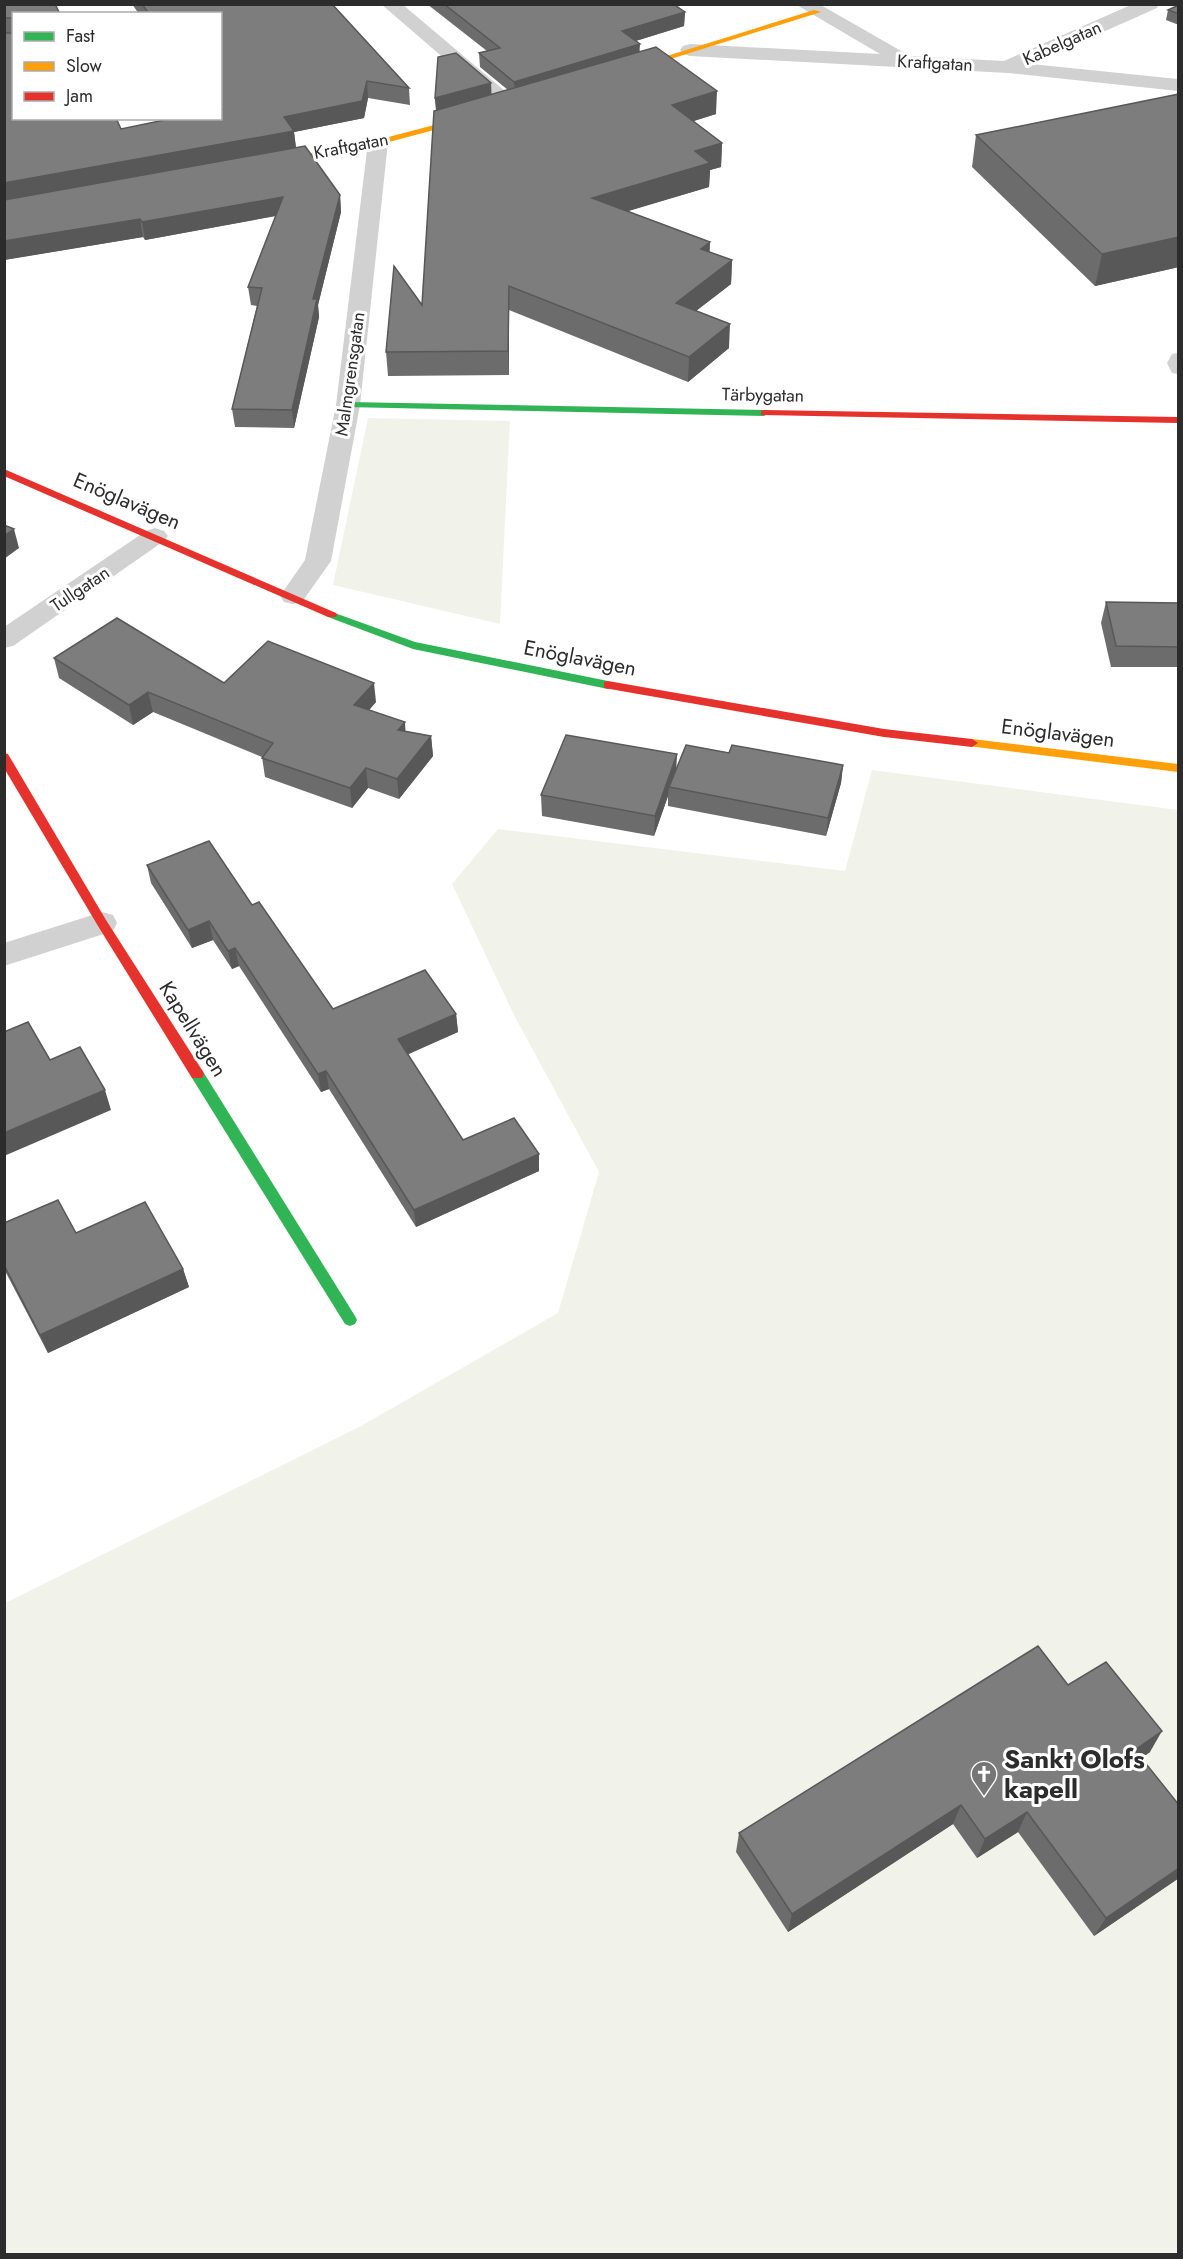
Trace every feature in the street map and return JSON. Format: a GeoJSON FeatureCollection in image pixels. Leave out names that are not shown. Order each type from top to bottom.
{"type":"FeatureCollection","features":[{"type":"Feature","properties":{"kind":"street"},"geometry":{"type":"LineString","coordinates":[[390,4],[517,104]]}},
{"type":"Feature","properties":{"kind":"street","name":"Kabelgatan"},"geometry":{"type":"LineString","coordinates":[[1008,67],[1150,4]]}},
{"type":"Feature","properties":{"kind":"street"},"geometry":{"type":"LineString","coordinates":[[810,8],[908,62]]}},
{"type":"Feature","properties":{"kind":"street","name":"Kraftgatan"},"geometry":{"type":"LineString","coordinates":[[612,75],[810,8]]}},
{"type":"Feature","properties":{"kind":"street","name":"Kraftgatan"},"geometry":{"type":"LineString","coordinates":[[690,50],[1008,67],[1179,85]]}},
{"type":"Feature","properties":{"kind":"street","name":"Kraftgatan"},"geometry":{"type":"LineString","coordinates":[[252,165],[378,142],[517,104]]}},
{"type":"Feature","properties":{"kind":"street","name":"Malmgrensgatan"},"geometry":{"type":"LineString","coordinates":[[293,596],[318,561],[348,405],[378,142]]}},
{"type":"Feature","properties":{"kind":"street","name":"Tärbygatan"},"geometry":{"type":"LineString","coordinates":[[348,405],[1179,420]]}},
{"type":"Feature","properties":{"kind":"street","name":"Enöglavägen"},"geometry":{"type":"LineString","coordinates":[[4,472],[350,622],[413,645],[656,695],[884,733],[1179,768]]}},
{"type":"Feature","properties":{"kind":"street","name":"Tullgatan"},"geometry":{"type":"LineString","coordinates":[[4,640],[155,536]]}},
{"type":"Feature","properties":{"kind":"street","name":"Kapellvägen"},"geometry":{"type":"LineString","coordinates":[[4,757],[102,923],[350,1320]]}},
{"type":"Feature","properties":{"kind":"street"},"geometry":{"type":"LineString","coordinates":[[4,955],[102,923]]}},
{"type":"Feature","properties":{"kind":"lane"},"geometry":{"type":"LineString","coordinates":[[1179,358],[1176,363],[1179,369]]}},
{"type":"Feature","properties":{"kind":"shaded area"},"geometry":{"type":"Polygon","coordinates":[[[368,418],[510,421],[500,624],[333,585],[368,418]]]}},
{"type":"Feature","properties":{"kind":"shaded area"},"geometry":{"type":"Polygon","coordinates":[[[872,770],[1178,810],[1178,2254],[5,2254],[5,1603],[361,1426],[558,1313],[599,1172],[515,1017],[452,884],[498,829],[845,871],[872,770]]]}},
{"type":"Feature","properties":{"kind":"building"},"geometry":{"type":"Polygon","coordinates":[[[4,4],[55,4],[59,12],[12,12],[12,18],[4,18],[4,4]]]}},
{"type":"Feature","properties":{"kind":"building"},"geometry":{"type":"Polygon","coordinates":[[[142,4],[332,4],[409,88],[367,81],[362,101],[284,117],[294,131],[4,183],[4,33],[12,33],[12,120],[117,120],[121,129],[164,120],[222,120],[222,12],[148,12],[142,4]]]}},
{"type":"Feature","properties":{"kind":"building"},"geometry":{"type":"Polygon","coordinates":[[[444,4],[673,4],[685,12],[622,31],[640,44],[514,82],[479,53],[500,48],[444,4]]]}},
{"type":"Feature","properties":{"kind":"building"},"geometry":{"type":"Polygon","coordinates":[[[1179,5],[1179,14],[1168,10],[1179,5]]]}},
{"type":"Feature","properties":{"kind":"building"},"geometry":{"type":"Polygon","coordinates":[[[656,47],[717,91],[672,105],[722,143],[695,151],[710,163],[592,198],[710,242],[701,249],[732,260],[676,303],[730,324],[689,357],[509,286],[508,351],[386,352],[394,266],[422,305],[434,111],[656,47]]]}},
{"type":"Feature","properties":{"kind":"building"},"geometry":{"type":"Polygon","coordinates":[[[456,53],[491,83],[435,98],[438,57],[456,53]]]}},
{"type":"Feature","properties":{"kind":"building"},"geometry":{"type":"Polygon","coordinates":[[[1179,94],[1179,237],[1102,254],[976,135],[1179,94]]]}},
{"type":"Feature","properties":{"kind":"building"},"geometry":{"type":"Polygon","coordinates":[[[305,146],[340,195],[313,299],[317,299],[292,410],[232,409],[262,288],[248,287],[283,197],[142,222],[140,219],[4,241],[4,200],[305,146]]]}},
{"type":"Feature","properties":{"kind":"building"},"geometry":{"type":"Polygon","coordinates":[[[4,525],[14,529],[4,536],[4,525]]]}},
{"type":"Feature","properties":{"kind":"building"},"geometry":{"type":"Polygon","coordinates":[[[1106,602],[1179,603],[1179,647],[1116,646],[1106,602]]]}},
{"type":"Feature","properties":{"kind":"building"},"geometry":{"type":"Polygon","coordinates":[[[117,618],[224,683],[268,641],[374,683],[354,705],[405,722],[398,730],[431,736],[397,779],[366,768],[350,788],[262,758],[273,743],[148,692],[129,705],[54,658],[117,618]]]}},
{"type":"Feature","properties":{"kind":"building"},"geometry":{"type":"Polygon","coordinates":[[[566,735],[677,754],[655,816],[541,795],[566,735]]]}},
{"type":"Feature","properties":{"kind":"building"},"geometry":{"type":"Polygon","coordinates":[[[686,745],[729,753],[732,745],[843,765],[828,818],[669,787],[686,745]]]}},
{"type":"Feature","properties":{"kind":"building"},"geometry":{"type":"Polygon","coordinates":[[[209,841],[252,905],[259,902],[333,1009],[425,970],[456,1014],[398,1039],[463,1140],[514,1118],[539,1154],[414,1210],[326,1071],[318,1074],[235,948],[228,951],[209,921],[188,930],[147,865],[209,841]]]}},
{"type":"Feature","properties":{"kind":"building"},"geometry":{"type":"Polygon","coordinates":[[[28,1022],[50,1060],[80,1047],[105,1090],[4,1133],[4,1032],[28,1022]]]}},
{"type":"Feature","properties":{"kind":"building"},"geometry":{"type":"Polygon","coordinates":[[[58,1200],[76,1233],[145,1202],[183,1269],[40,1335],[4,1265],[4,1223],[58,1200]]]}},
{"type":"Feature","properties":{"kind":"building","name":"Sankt Olofs kapell"},"geometry":{"type":"Polygon","coordinates":[[[1038,1646],[1068,1685],[1106,1662],[1162,1731],[1135,1750],[1179,1805],[1179,1868],[1106,1918],[1027,1812],[985,1839],[961,1805],[792,1914],[739,1833],[1038,1646]]]}},
{"type":"Feature","properties":{"kind":"traffic: fast"},"geometry":{"type":"LineString","coordinates":[[348,405],[764,413]]}},
{"type":"Feature","properties":{"kind":"traffic: fast"},"geometry":{"type":"LineString","coordinates":[[332,615],[413,645],[608,685]]}},
{"type":"Feature","properties":{"kind":"traffic: fast"},"geometry":{"type":"LineString","coordinates":[[197,1074],[350,1320]]}},
{"type":"Feature","properties":{"kind":"traffic: slow"},"geometry":{"type":"LineString","coordinates":[[626,70],[817,12]]}},
{"type":"Feature","properties":{"kind":"traffic: slow"},"geometry":{"type":"LineString","coordinates":[[266,163],[378,142],[476,116]]}},
{"type":"Feature","properties":{"kind":"traffic: slow"},"geometry":{"type":"LineString","coordinates":[[972,743],[1178,768]]}},
{"type":"Feature","properties":{"kind":"traffic: jam"},"geometry":{"type":"LineString","coordinates":[[764,413],[1178,420]]}},
{"type":"Feature","properties":{"kind":"traffic: jam"},"geometry":{"type":"LineString","coordinates":[[4,472],[332,615]]}},
{"type":"Feature","properties":{"kind":"traffic: jam"},"geometry":{"type":"LineString","coordinates":[[608,685],[884,733],[972,743]]}},
{"type":"Feature","properties":{"kind":"traffic: jam"},"geometry":{"type":"LineString","coordinates":[[4,757],[102,923],[197,1074]]}},
{"type":"Feature","properties":{"kind":"place","name":"Sankt Olofs kapell"},"geometry":{"type":"Point","coordinates":[984,1797]}}]}
